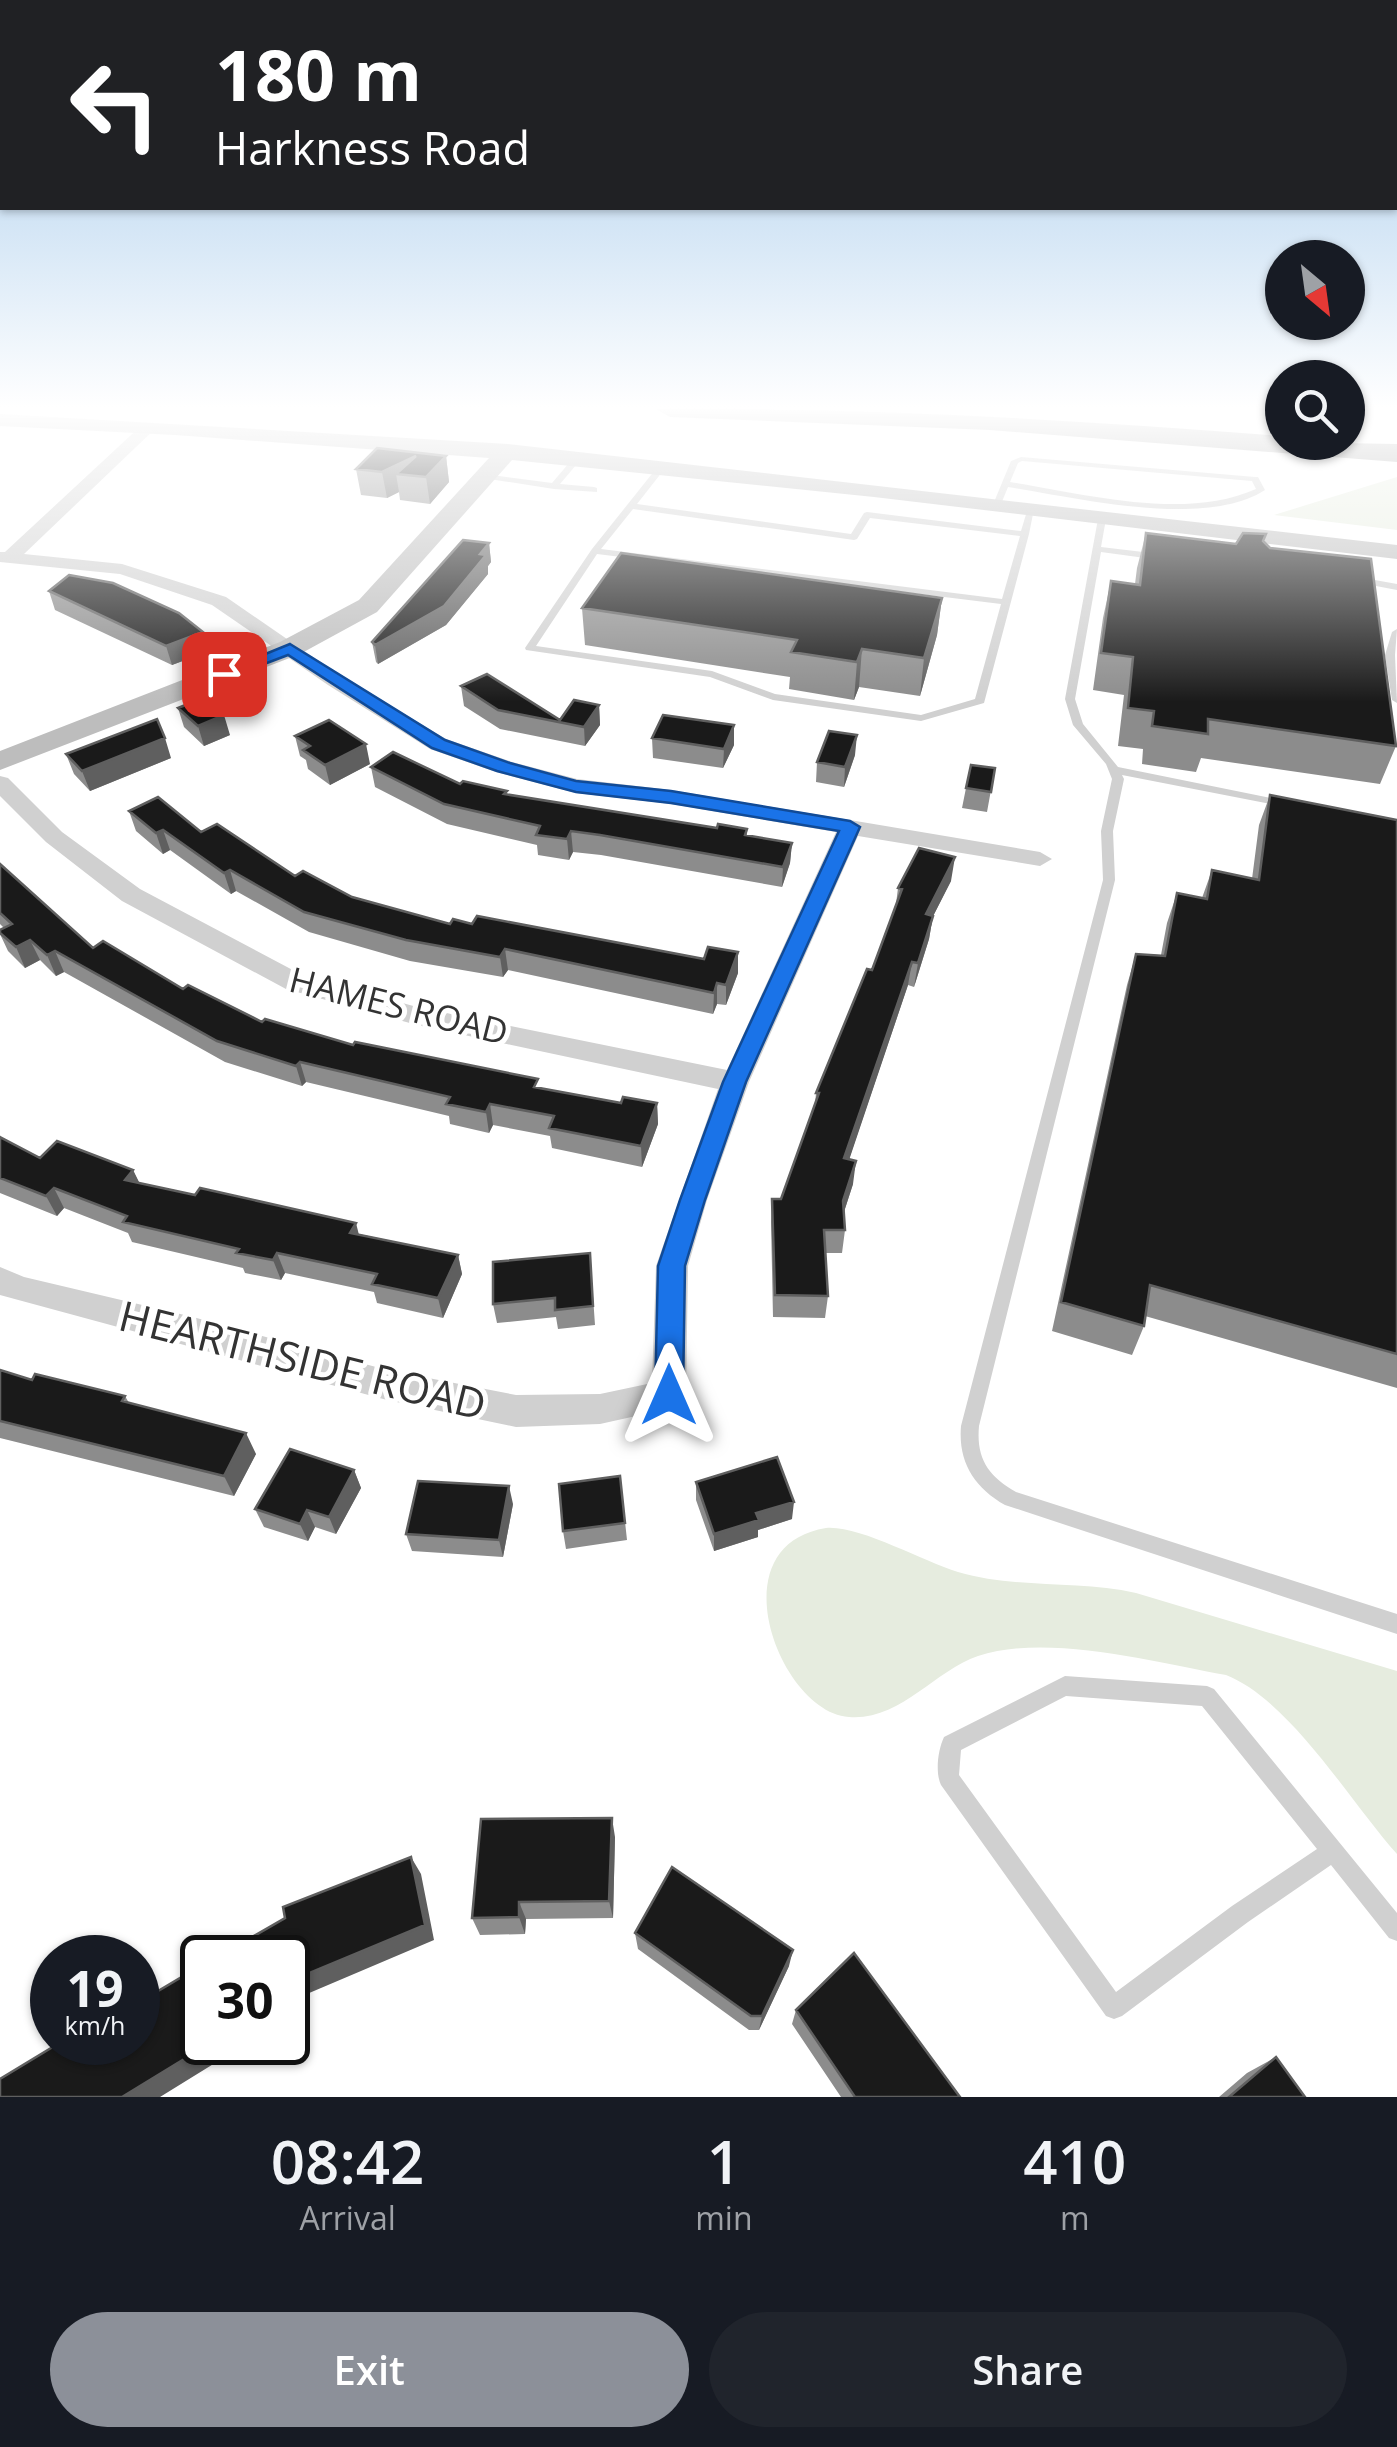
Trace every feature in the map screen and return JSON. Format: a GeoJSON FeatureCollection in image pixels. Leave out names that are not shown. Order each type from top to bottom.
{"type":"FeatureCollection","features":[{"type":"Feature","properties":{"kind":"street"},"geometry":{"type":"LineString","coordinates":[[4,557],[60,507]]}},
{"type":"Feature","properties":{"kind":"street"},"geometry":{"type":"LineString","coordinates":[[0,762],[290,648],[368,606],[456,507]]}},
{"type":"Feature","properties":{"kind":"street"},"geometry":{"type":"LineString","coordinates":[[996,507],[1028,522],[1200,519],[1397,552]]}},
{"type":"Feature","properties":{"kind":"street"},"geometry":{"type":"LineString","coordinates":[[4,557],[122,569],[219,601],[438,744],[504,767],[576,786],[671,797],[1040,859]]}},
{"type":"Feature","properties":{"kind":"street","name":"HAMES ROAD"},"geometry":{"type":"LineString","coordinates":[[0,783],[54,837],[131,895],[207,940],[294,984],[417,1016],[735,1082]]}},
{"type":"Feature","properties":{"kind":"street"},"geometry":{"type":"LineString","coordinates":[[735,1082],[850,827]]}},
{"type":"Feature","properties":{"kind":"street","name":"HEARTHSIDE ROAD"},"geometry":{"type":"LineString","coordinates":[[0,1280],[18,1289],[193,1331],[387,1386],[516,1410],[600,1408],[669,1395],[672,1266],[735,1082]]}},
{"type":"Feature","properties":{"kind":"lane"},"geometry":{"type":"LineString","coordinates":[[630,507],[530,648],[712,674],[774,697],[921,718],[980,701],[1028,522],[867,515],[854,537],[637,507]]}},
{"type":"Feature","properties":{"kind":"lane"},"geometry":{"type":"LineString","coordinates":[[1136,507],[1200,519],[1227,507]]}},
{"type":"Feature","properties":{"kind":"lane"},"geometry":{"type":"LineString","coordinates":[[1102,519],[1070,703],[1078,725],[1115,770],[1118,784],[1106,836],[1108,884],[970,1426],[970,1458],[985,1482],[1022,1503],[1397,1624]]}},
{"type":"Feature","properties":{"kind":"lane"},"geometry":{"type":"LineString","coordinates":[[1096,549],[1166,557]]}},
{"type":"Feature","properties":{"kind":"lane"},"geometry":{"type":"LineString","coordinates":[[596,550],[1006,602]]}},
{"type":"Feature","properties":{"kind":"lane"},"geometry":{"type":"LineString","coordinates":[[1349,579],[1397,587]]}},
{"type":"Feature","properties":{"kind":"lane"},"geometry":{"type":"LineString","coordinates":[[1397,632],[1390,655],[1397,700]]}},
{"type":"Feature","properties":{"kind":"lane"},"geometry":{"type":"LineString","coordinates":[[1115,770],[1303,807]]}},
{"type":"Feature","properties":{"kind":"lane"},"geometry":{"type":"LineString","coordinates":[[1334,1850],[1114,2008],[948,1778],[951,1744],[1065,1686],[1207,1696],[1334,1850],[1397,1930]]}},
{"type":"Feature","properties":{"kind":"shaded area"},"geometry":{"type":"Polygon","coordinates":[[[1300,507],[1397,507],[1397,530],[1274,515],[1300,507]]]}},
{"type":"Feature","properties":{"kind":"shaded area"},"geometry":{"type":"Polygon","coordinates":[[[826,1528],[855,1532],[943,1567],[980,1577],[1136,1593],[1397,1671],[1397,1854],[1296,1729],[1250,1688],[1226,1675],[1135,1657],[1036,1647],[978,1656],[901,1703],[867,1716],[849,1717],[824,1708],[801,1688],[783,1660],[770,1628],[767,1595],[773,1565],[792,1541],[826,1528]]]}},
{"type":"Feature","properties":{"kind":"building"},"geometry":{"type":"Polygon","coordinates":[[[1146,533],[1236,544],[1243,533],[1266,534],[1263,541],[1270,548],[1371,559],[1396,746],[1208,719],[1208,734],[1152,726],[1154,711],[1128,708],[1133,657],[1101,653],[1111,581],[1140,585],[1146,533]]]}},
{"type":"Feature","properties":{"kind":"building"},"geometry":{"type":"Polygon","coordinates":[[[463,540],[489,543],[480,554],[486,555],[444,606],[375,645],[372,642],[463,540]]]}},
{"type":"Feature","properties":{"kind":"building"},"geometry":{"type":"Polygon","coordinates":[[[621,553],[942,598],[924,658],[862,649],[857,662],[791,652],[797,640],[582,608],[621,553]]]}},
{"type":"Feature","properties":{"kind":"building"},"geometry":{"type":"Polygon","coordinates":[[[69,575],[113,583],[179,613],[203,632],[166,646],[49,591],[69,575]]]}},
{"type":"Feature","properties":{"kind":"building"},"geometry":{"type":"Polygon","coordinates":[[[487,674],[560,720],[574,700],[599,705],[584,727],[498,710],[461,686],[487,674]]]}},
{"type":"Feature","properties":{"kind":"building"},"geometry":{"type":"Polygon","coordinates":[[[203,698],[224,715],[198,726],[178,708],[203,698]]]}},
{"type":"Feature","properties":{"kind":"building"},"geometry":{"type":"Polygon","coordinates":[[[663,715],[734,725],[724,749],[652,738],[663,715]]]}},
{"type":"Feature","properties":{"kind":"building"},"geometry":{"type":"Polygon","coordinates":[[[157,719],[165,738],[82,771],[66,754],[157,719]]]}},
{"type":"Feature","properties":{"kind":"building"},"geometry":{"type":"Polygon","coordinates":[[[329,720],[366,744],[325,765],[303,750],[310,746],[295,736],[329,720]]]}},
{"type":"Feature","properties":{"kind":"building"},"geometry":{"type":"Polygon","coordinates":[[[829,731],[857,735],[845,767],[817,762],[829,731]]]}},
{"type":"Feature","properties":{"kind":"building"},"geometry":{"type":"Polygon","coordinates":[[[393,752],[460,784],[463,781],[507,791],[504,794],[717,828],[718,824],[747,829],[745,835],[792,843],[783,867],[571,831],[567,839],[536,835],[540,826],[444,804],[371,767],[393,752]]]}},
{"type":"Feature","properties":{"kind":"building"},"geometry":{"type":"Polygon","coordinates":[[[971,765],[995,768],[991,792],[966,788],[971,765]]]}},
{"type":"Feature","properties":{"kind":"building"},"geometry":{"type":"Polygon","coordinates":[[[1270,795],[1397,820],[1397,1354],[1150,1285],[1144,1326],[1061,1302],[1136,954],[1165,956],[1177,893],[1207,899],[1212,870],[1259,880],[1270,795]]]}},
{"type":"Feature","properties":{"kind":"building"},"geometry":{"type":"Polygon","coordinates":[[[158,797],[201,832],[217,824],[295,876],[303,871],[352,897],[450,924],[453,919],[472,924],[477,916],[704,959],[708,947],[738,952],[726,985],[717,983],[714,993],[505,949],[500,957],[406,940],[304,912],[230,870],[224,873],[163,830],[156,833],[129,811],[158,797]]]}},
{"type":"Feature","properties":{"kind":"building"},"geometry":{"type":"Polygon","coordinates":[[[919,848],[955,857],[926,914],[933,916],[918,963],[912,962],[844,1158],[856,1161],[843,1201],[845,1230],[824,1230],[828,1296],[775,1295],[772,1199],[781,1199],[816,1093],[867,969],[872,970],[902,889],[898,888],[919,848]]]}},
{"type":"Feature","properties":{"kind":"building"},"geometry":{"type":"Polygon","coordinates":[[[0,864],[93,948],[103,941],[183,989],[188,985],[262,1022],[265,1019],[353,1045],[355,1042],[538,1079],[534,1087],[621,1103],[623,1097],[657,1103],[641,1146],[549,1128],[554,1116],[490,1104],[486,1112],[446,1104],[450,1097],[300,1062],[296,1066],[217,1041],[55,951],[47,955],[30,940],[16,947],[0,933],[12,924],[0,913],[0,864]]]}},
{"type":"Feature","properties":{"kind":"building"},"geometry":{"type":"Polygon","coordinates":[[[0,1137],[40,1158],[57,1141],[133,1170],[125,1180],[195,1195],[200,1188],[356,1223],[350,1233],[458,1255],[438,1298],[372,1284],[377,1274],[277,1253],[273,1260],[236,1253],[239,1249],[123,1222],[127,1216],[54,1188],[46,1196],[0,1178],[0,1137]]]}},
{"type":"Feature","properties":{"kind":"building"},"geometry":{"type":"Polygon","coordinates":[[[590,1253],[593,1306],[555,1310],[555,1298],[493,1304],[493,1262],[590,1253]]]}},
{"type":"Feature","properties":{"kind":"building"},"geometry":{"type":"Polygon","coordinates":[[[0,1370],[32,1380],[35,1374],[125,1396],[122,1401],[246,1433],[224,1476],[0,1421],[0,1370]]]}},
{"type":"Feature","properties":{"kind":"building"},"geometry":{"type":"Polygon","coordinates":[[[290,1449],[354,1470],[329,1517],[307,1510],[300,1524],[255,1509],[290,1449]]]}},
{"type":"Feature","properties":{"kind":"building"},"geometry":{"type":"Polygon","coordinates":[[[777,1457],[794,1502],[756,1513],[759,1520],[714,1534],[696,1482],[777,1457]]]}},
{"type":"Feature","properties":{"kind":"building"},"geometry":{"type":"Polygon","coordinates":[[[620,1476],[625,1523],[563,1531],[559,1484],[620,1476]]]}},
{"type":"Feature","properties":{"kind":"building"},"geometry":{"type":"Polygon","coordinates":[[[418,1481],[509,1486],[499,1540],[406,1534],[418,1481]]]}},
{"type":"Feature","properties":{"kind":"building"},"geometry":{"type":"Polygon","coordinates":[[[612,1818],[609,1901],[519,1902],[519,1917],[472,1918],[481,1819],[612,1818]]]}},
{"type":"Feature","properties":{"kind":"building"},"geometry":{"type":"Polygon","coordinates":[[[411,1857],[425,1925],[310,1973],[310,1935],[256,1935],[285,1918],[283,1907],[411,1857]]]}},
{"type":"Feature","properties":{"kind":"building"},"geometry":{"type":"Polygon","coordinates":[[[672,1867],[793,1950],[762,2016],[751,2016],[635,1933],[672,1867]]]}},
{"type":"Feature","properties":{"kind":"building"},"geometry":{"type":"Polygon","coordinates":[[[854,1953],[960,2097],[855,2097],[796,2010],[854,1953]]]}},
{"type":"Feature","properties":{"kind":"building"},"geometry":{"type":"Polygon","coordinates":[[[180,1978],[180,2062],[122,2097],[0,2097],[0,2079],[30,2061],[30,2065],[160,2065],[160,1990],[180,1978]]]}},
{"type":"Feature","properties":{"kind":"building"},"geometry":{"type":"Polygon","coordinates":[[[1276,2057],[1305,2097],[1229,2097],[1276,2057]]]}},
{"type":"Feature","properties":{"kind":"route"},"geometry":{"type":"LineString","coordinates":[[224,674],[290,648],[335,681],[438,744],[504,767],[576,786],[671,797],[850,827],[735,1082],[692,1200],[672,1266],[669,1395]]}}]}
